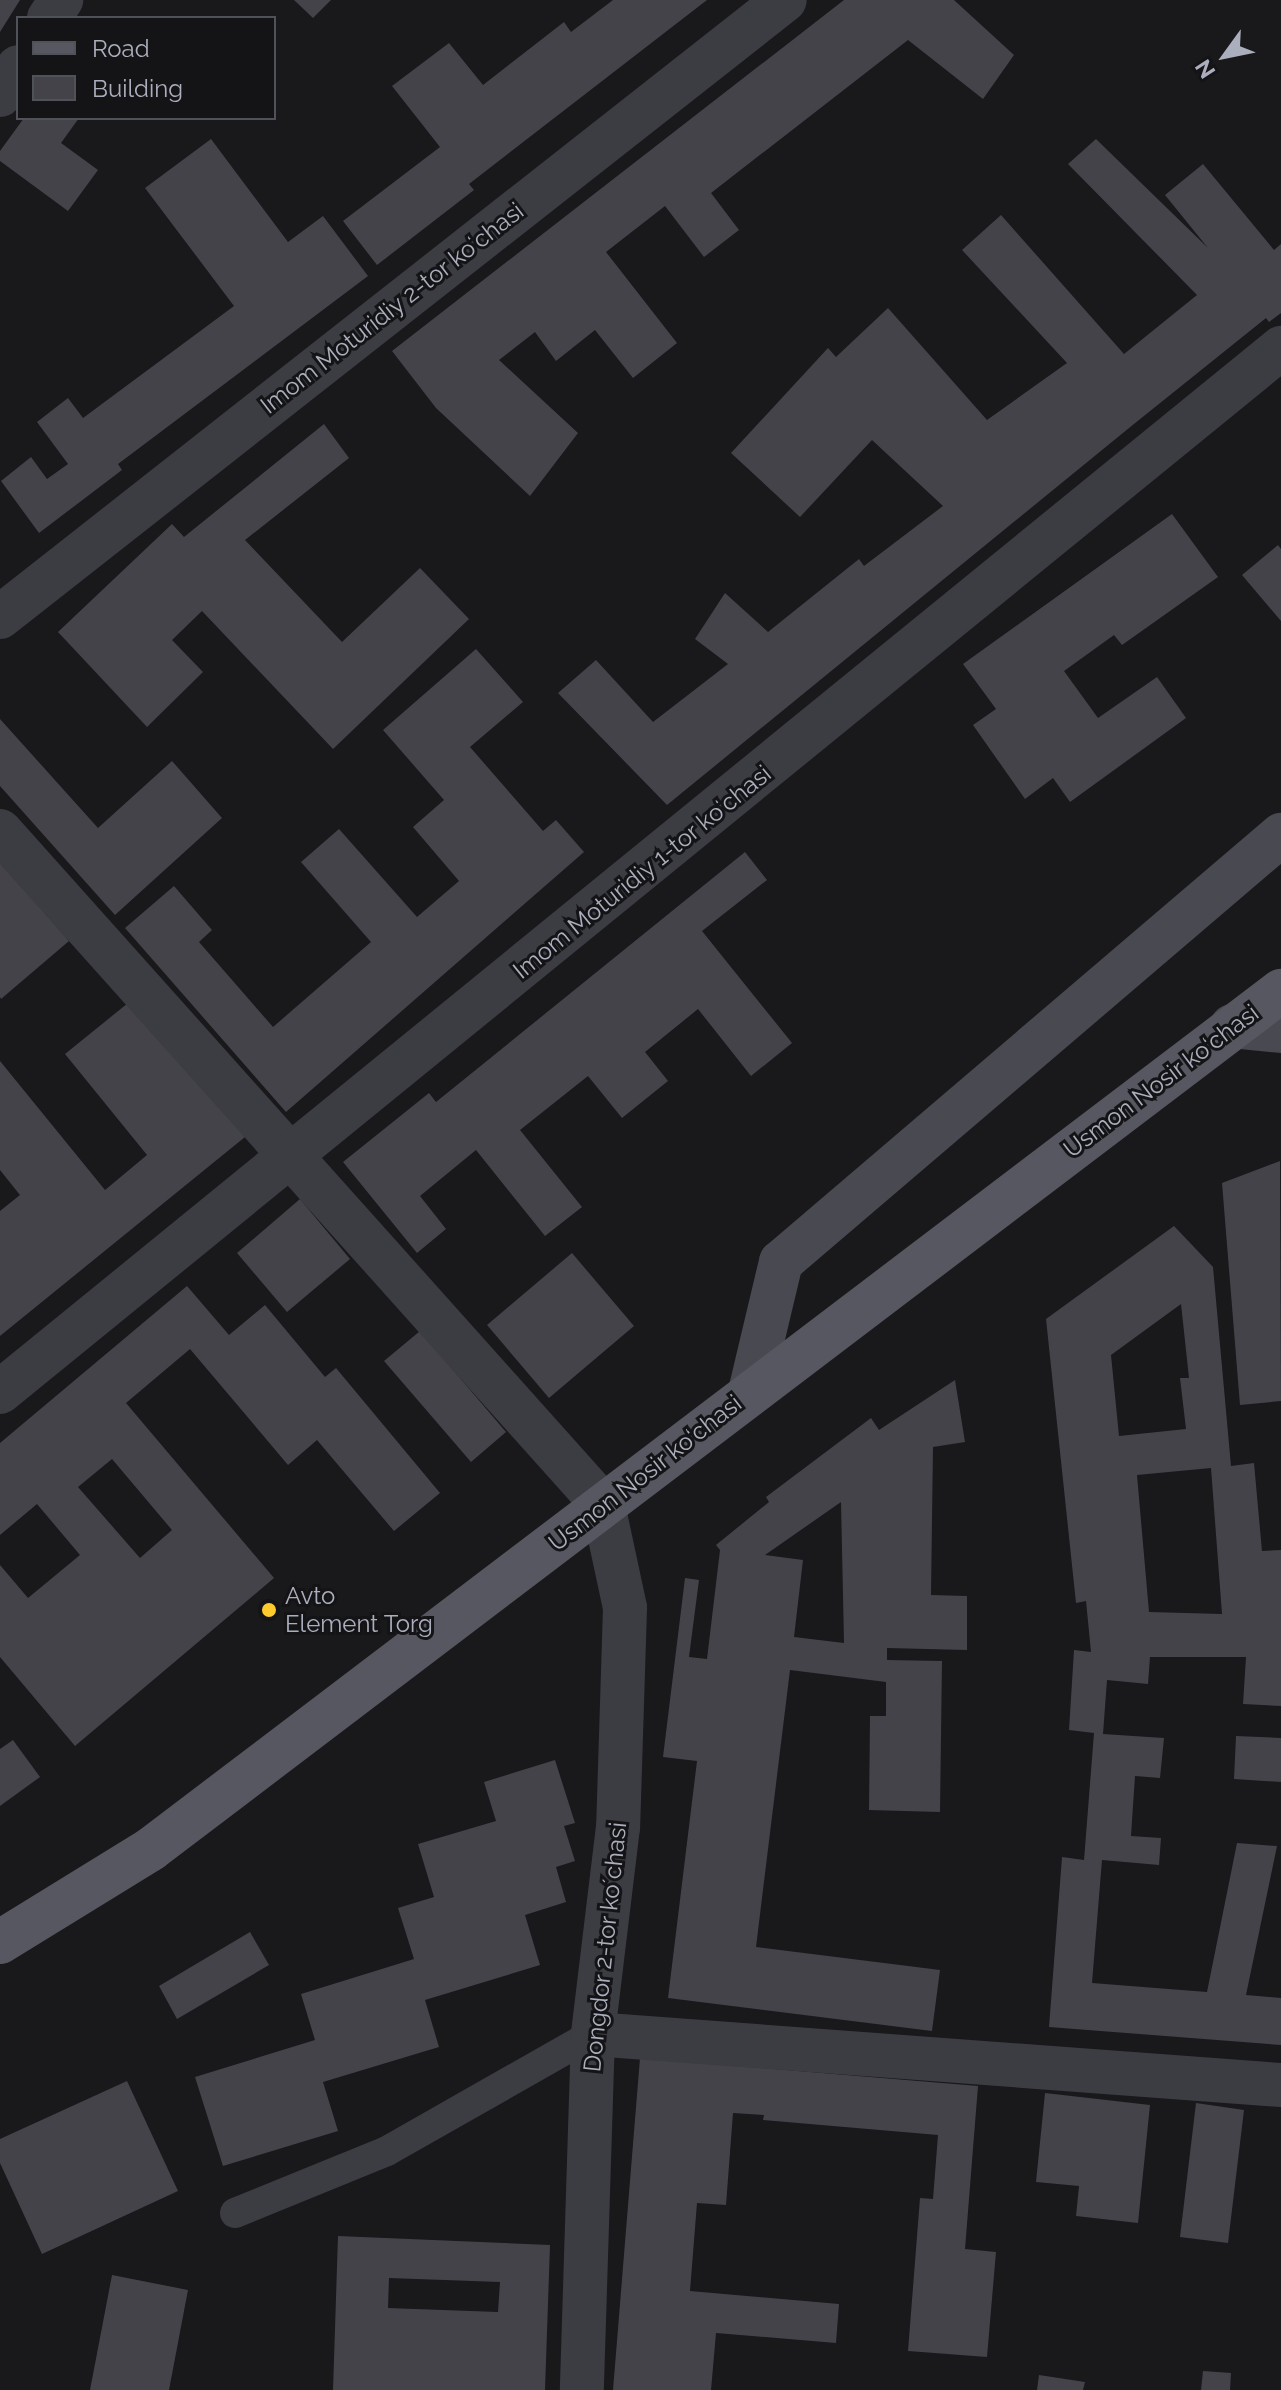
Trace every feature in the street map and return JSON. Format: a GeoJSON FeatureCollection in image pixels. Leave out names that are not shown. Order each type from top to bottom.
{"type":"FeatureCollection","features":[{"type":"Feature","properties":{"kind":"main road","name":"Usmon Nosir ko‘chasi"},"geometry":{"type":"LineString","coordinates":[[0,1942],[151,1849],[1281,991]]}},
{"type":"Feature","properties":{"kind":"street","name":"Imom Moturidiy 2-tor koʻchasi"},"geometry":{"type":"LineString","coordinates":[[0,617],[785,0]]}},
{"type":"Feature","properties":{"kind":"street"},"geometry":{"type":"LineString","coordinates":[[0,95],[16,70]]}},
{"type":"Feature","properties":{"kind":"street","name":"Imom Moturidiy 1-tor koʻchasi"},"geometry":{"type":"LineString","coordinates":[[0,1392],[289,1161],[1281,348]]}},
{"type":"Feature","properties":{"kind":"street"},"geometry":{"type":"LineString","coordinates":[[0,831],[289,1161],[603,1505]]}},
{"type":"Feature","properties":{"kind":"street"},"geometry":{"type":"LineString","coordinates":[[750,1392],[781,1262],[1281,835]]}},
{"type":"Feature","properties":{"kind":"street"},"geometry":{"type":"LineString","coordinates":[[1232,1026],[1281,1031]]}},
{"type":"Feature","properties":{"kind":"street","name":"Dongdor 2-tor koʼchasi"},"geometry":{"type":"LineString","coordinates":[[582,2390],[593,2034],[618,1827],[625,1608],[603,1505]]}},
{"type":"Feature","properties":{"kind":"street"},"geometry":{"type":"LineString","coordinates":[[593,2034],[1281,2085]]}},
{"type":"Feature","properties":{"kind":"lane"},"geometry":{"type":"LineString","coordinates":[[235,2213],[387,2151],[593,2034]]}},
{"type":"Feature","properties":{"kind":"building"},"geometry":{"type":"Polygon","coordinates":[[[0,0],[20,0],[0,32],[0,0]]]}},
{"type":"Feature","properties":{"kind":"building"},"geometry":{"type":"Polygon","coordinates":[[[294,0],[331,0],[313,18],[294,0]]]}},
{"type":"Feature","properties":{"kind":"building"},"geometry":{"type":"Polygon","coordinates":[[[613,0],[707,0],[469,184],[474,190],[377,265],[343,221],[440,147],[392,86],[449,43],[483,85],[564,22],[571,32],[613,0]]]}},
{"type":"Feature","properties":{"kind":"building"},"geometry":{"type":"Polygon","coordinates":[[[844,0],[954,0],[1014,55],[983,99],[908,40],[711,193],[739,230],[704,257],[665,206],[606,252],[677,343],[633,378],[595,330],[556,361],[535,332],[499,360],[578,433],[530,496],[436,408],[392,351],[844,0]]]}},
{"type":"Feature","properties":{"kind":"building"},"geometry":{"type":"Polygon","coordinates":[[[23,120],[78,120],[61,143],[98,170],[68,211],[0,161],[0,151],[23,120]]]}},
{"type":"Feature","properties":{"kind":"building"},"geometry":{"type":"Polygon","coordinates":[[[211,139],[288,242],[323,216],[368,276],[118,464],[122,470],[39,533],[1,481],[31,457],[47,479],[68,464],[37,422],[68,398],[83,418],[234,306],[145,188],[211,139]]]}},
{"type":"Feature","properties":{"kind":"building"},"geometry":{"type":"Polygon","coordinates":[[[1096,139],[1208,248],[1165,195],[1203,164],[1274,250],[1281,244],[1281,313],[1269,322],[1266,318],[667,805],[558,693],[596,660],[653,722],[728,664],[695,639],[725,593],[768,632],[859,559],[864,566],[943,506],[872,440],[800,517],[731,453],[828,348],[836,357],[888,308],[987,420],[1067,363],[962,250],[1001,215],[1124,354],[1197,295],[1068,164],[1096,139]]]}},
{"type":"Feature","properties":{"kind":"building"},"geometry":{"type":"Polygon","coordinates":[[[324,424],[349,458],[245,540],[342,642],[420,568],[469,619],[333,749],[202,611],[172,640],[203,672],[147,727],[58,632],[172,524],[184,537],[324,424]]]}},
{"type":"Feature","properties":{"kind":"building"},"geometry":{"type":"Polygon","coordinates":[[[1172,514],[1218,577],[1122,645],[1114,635],[1064,671],[1098,718],[1157,677],[1186,718],[1070,802],[1053,778],[1025,799],[973,725],[996,709],[963,664],[1172,514]]]}},
{"type":"Feature","properties":{"kind":"building"},"geometry":{"type":"Polygon","coordinates":[[[1278,545],[1281,549],[1281,621],[1242,575],[1278,545]]]}},
{"type":"Feature","properties":{"kind":"building"},"geometry":{"type":"Polygon","coordinates":[[[476,649],[523,702],[470,747],[543,831],[556,820],[584,852],[286,1112],[125,928],[174,886],[212,930],[199,942],[273,1027],[371,942],[301,862],[339,829],[417,917],[459,881],[413,827],[444,800],[383,730],[476,649]]]}},
{"type":"Feature","properties":{"kind":"building"},"geometry":{"type":"Polygon","coordinates":[[[0,719],[98,828],[172,761],[222,818],[115,915],[0,786],[0,719]]]}},
{"type":"Feature","properties":{"kind":"building"},"geometry":{"type":"Polygon","coordinates":[[[745,852],[767,880],[702,931],[792,1043],[751,1076],[698,1009],[645,1052],[668,1081],[622,1118],[588,1076],[520,1130],[582,1207],[545,1236],[476,1150],[420,1196],[446,1229],[417,1253],[343,1162],[429,1093],[436,1102],[745,852]]]}},
{"type":"Feature","properties":{"kind":"building"},"geometry":{"type":"Polygon","coordinates":[[[0,861],[69,941],[1,999],[0,997],[0,861]]]}},
{"type":"Feature","properties":{"kind":"building"},"geometry":{"type":"Polygon","coordinates":[[[133,999],[245,1137],[0,1336],[0,1211],[20,1195],[0,1170],[0,1061],[105,1190],[147,1155],[65,1054],[133,999]]]}},
{"type":"Feature","properties":{"kind":"building"},"geometry":{"type":"Polygon","coordinates":[[[1280,1161],[1281,1401],[1240,1405],[1222,1183],[1280,1161]]]}},
{"type":"Feature","properties":{"kind":"building"},"geometry":{"type":"Polygon","coordinates":[[[300,1199],[350,1259],[287,1312],[237,1253],[300,1199]]]}},
{"type":"Feature","properties":{"kind":"building"},"geometry":{"type":"Polygon","coordinates":[[[1174,1226],[1213,1267],[1231,1466],[1254,1463],[1262,1551],[1281,1550],[1281,1706],[1243,1704],[1246,1657],[1150,1657],[1148,1684],[1107,1680],[1103,1734],[1164,1738],[1160,1778],[1135,1776],[1131,1836],[1161,1838],[1159,1865],[1102,1860],[1092,1983],[1207,1992],[1237,1843],[1277,1846],[1246,1995],[1281,1998],[1281,2045],[1049,2027],[1062,1857],[1084,1860],[1094,1733],[1069,1730],[1074,1650],[1091,1652],[1086,1601],[1076,1603],[1046,1319],[1174,1226]],[[1181,1304],[1111,1355],[1119,1436],[1186,1429],[1180,1378],[1189,1378],[1181,1304]],[[1211,1468],[1137,1475],[1149,1612],[1222,1614],[1211,1468]]]}},
{"type":"Feature","properties":{"kind":"building"},"geometry":{"type":"Polygon","coordinates":[[[572,1253],[634,1326],[549,1398],[487,1325],[572,1253]]]}},
{"type":"Feature","properties":{"kind":"building"},"geometry":{"type":"Polygon","coordinates":[[[187,1286],[229,1335],[265,1305],[325,1377],[336,1368],[440,1493],[394,1531],[317,1440],[288,1465],[190,1349],[126,1403],[274,1578],[75,1746],[0,1657],[0,1565],[28,1598],[80,1555],[37,1504],[0,1535],[0,1443],[187,1286]],[[112,1459],[78,1487],[140,1558],[172,1530],[112,1459]]]}},
{"type":"Feature","properties":{"kind":"building"},"geometry":{"type":"Polygon","coordinates":[[[420,1331],[506,1432],[471,1462],[384,1361],[420,1331]]]}},
{"type":"Feature","properties":{"kind":"building"},"geometry":{"type":"Polygon","coordinates":[[[955,1380],[965,1442],[933,1447],[931,1595],[967,1596],[967,1650],[887,1648],[887,1660],[942,1661],[940,1812],[869,1810],[870,1716],[886,1716],[886,1682],[790,1670],[756,1947],[940,1970],[932,2031],[668,1998],[697,1761],[663,1757],[685,1578],[699,1580],[689,1657],[707,1659],[720,1550],[716,1545],[769,1502],[766,1497],[871,1418],[879,1430],[955,1380]],[[841,1502],[765,1555],[803,1560],[794,1637],[844,1643],[841,1502]]]}},
{"type":"Feature","properties":{"kind":"building"},"geometry":{"type":"Polygon","coordinates":[[[1236,1736],[1281,1738],[1281,1782],[1234,1779],[1236,1736]]]}},
{"type":"Feature","properties":{"kind":"building"},"geometry":{"type":"Polygon","coordinates":[[[13,1740],[40,1777],[0,1806],[0,1749],[13,1740]]]}},
{"type":"Feature","properties":{"kind":"building"},"geometry":{"type":"Polygon","coordinates":[[[555,1760],[575,1823],[564,1826],[575,1861],[556,1867],[566,1902],[525,1915],[540,1965],[425,2000],[439,2047],[323,2082],[338,2131],[223,2166],[195,2077],[315,2040],[301,1994],[414,1959],[398,1908],[434,1897],[418,1844],[496,1821],[484,1782],[555,1760]]]}},
{"type":"Feature","properties":{"kind":"building"},"geometry":{"type":"Polygon","coordinates":[[[250,1932],[269,1965],[177,2019],[159,1986],[250,1932]]]}},
{"type":"Feature","properties":{"kind":"building"},"geometry":{"type":"Polygon","coordinates":[[[640,2058],[978,2086],[965,2249],[996,2252],[987,2357],[908,2351],[920,2198],[933,2199],[938,2135],[763,2120],[764,2115],[733,2113],[726,2205],[697,2203],[690,2291],[839,2304],[836,2343],[716,2333],[711,2390],[613,2390],[640,2058]]]}},
{"type":"Feature","properties":{"kind":"building"},"geometry":{"type":"Polygon","coordinates":[[[127,2081],[178,2191],[42,2254],[0,2163],[0,2139],[127,2081]]]}},
{"type":"Feature","properties":{"kind":"building"},"geometry":{"type":"Polygon","coordinates":[[[1045,2093],[1150,2105],[1138,2223],[1076,2216],[1079,2186],[1036,2182],[1045,2093]]]}},
{"type":"Feature","properties":{"kind":"building"},"geometry":{"type":"Polygon","coordinates":[[[1196,2103],[1244,2110],[1228,2243],[1180,2237],[1196,2103]]]}},
{"type":"Feature","properties":{"kind":"building"},"geometry":{"type":"Polygon","coordinates":[[[338,2236],[550,2245],[545,2390],[333,2390],[338,2236]],[[389,2278],[388,2308],[498,2312],[500,2282],[389,2278]]]}},
{"type":"Feature","properties":{"kind":"building"},"geometry":{"type":"Polygon","coordinates":[[[112,2275],[188,2290],[169,2390],[90,2390],[112,2275]]]}},
{"type":"Feature","properties":{"kind":"building"},"geometry":{"type":"Polygon","coordinates":[[[1203,2371],[1231,2373],[1230,2390],[1201,2390],[1203,2371]]]}},
{"type":"Feature","properties":{"kind":"building"},"geometry":{"type":"Polygon","coordinates":[[[1039,2375],[1085,2382],[1083,2390],[1037,2390],[1039,2375]]]}},
{"type":"Feature","properties":{"kind":"place","name":"Avto Element Torg"},"geometry":{"type":"Point","coordinates":[269,1610]}}]}
